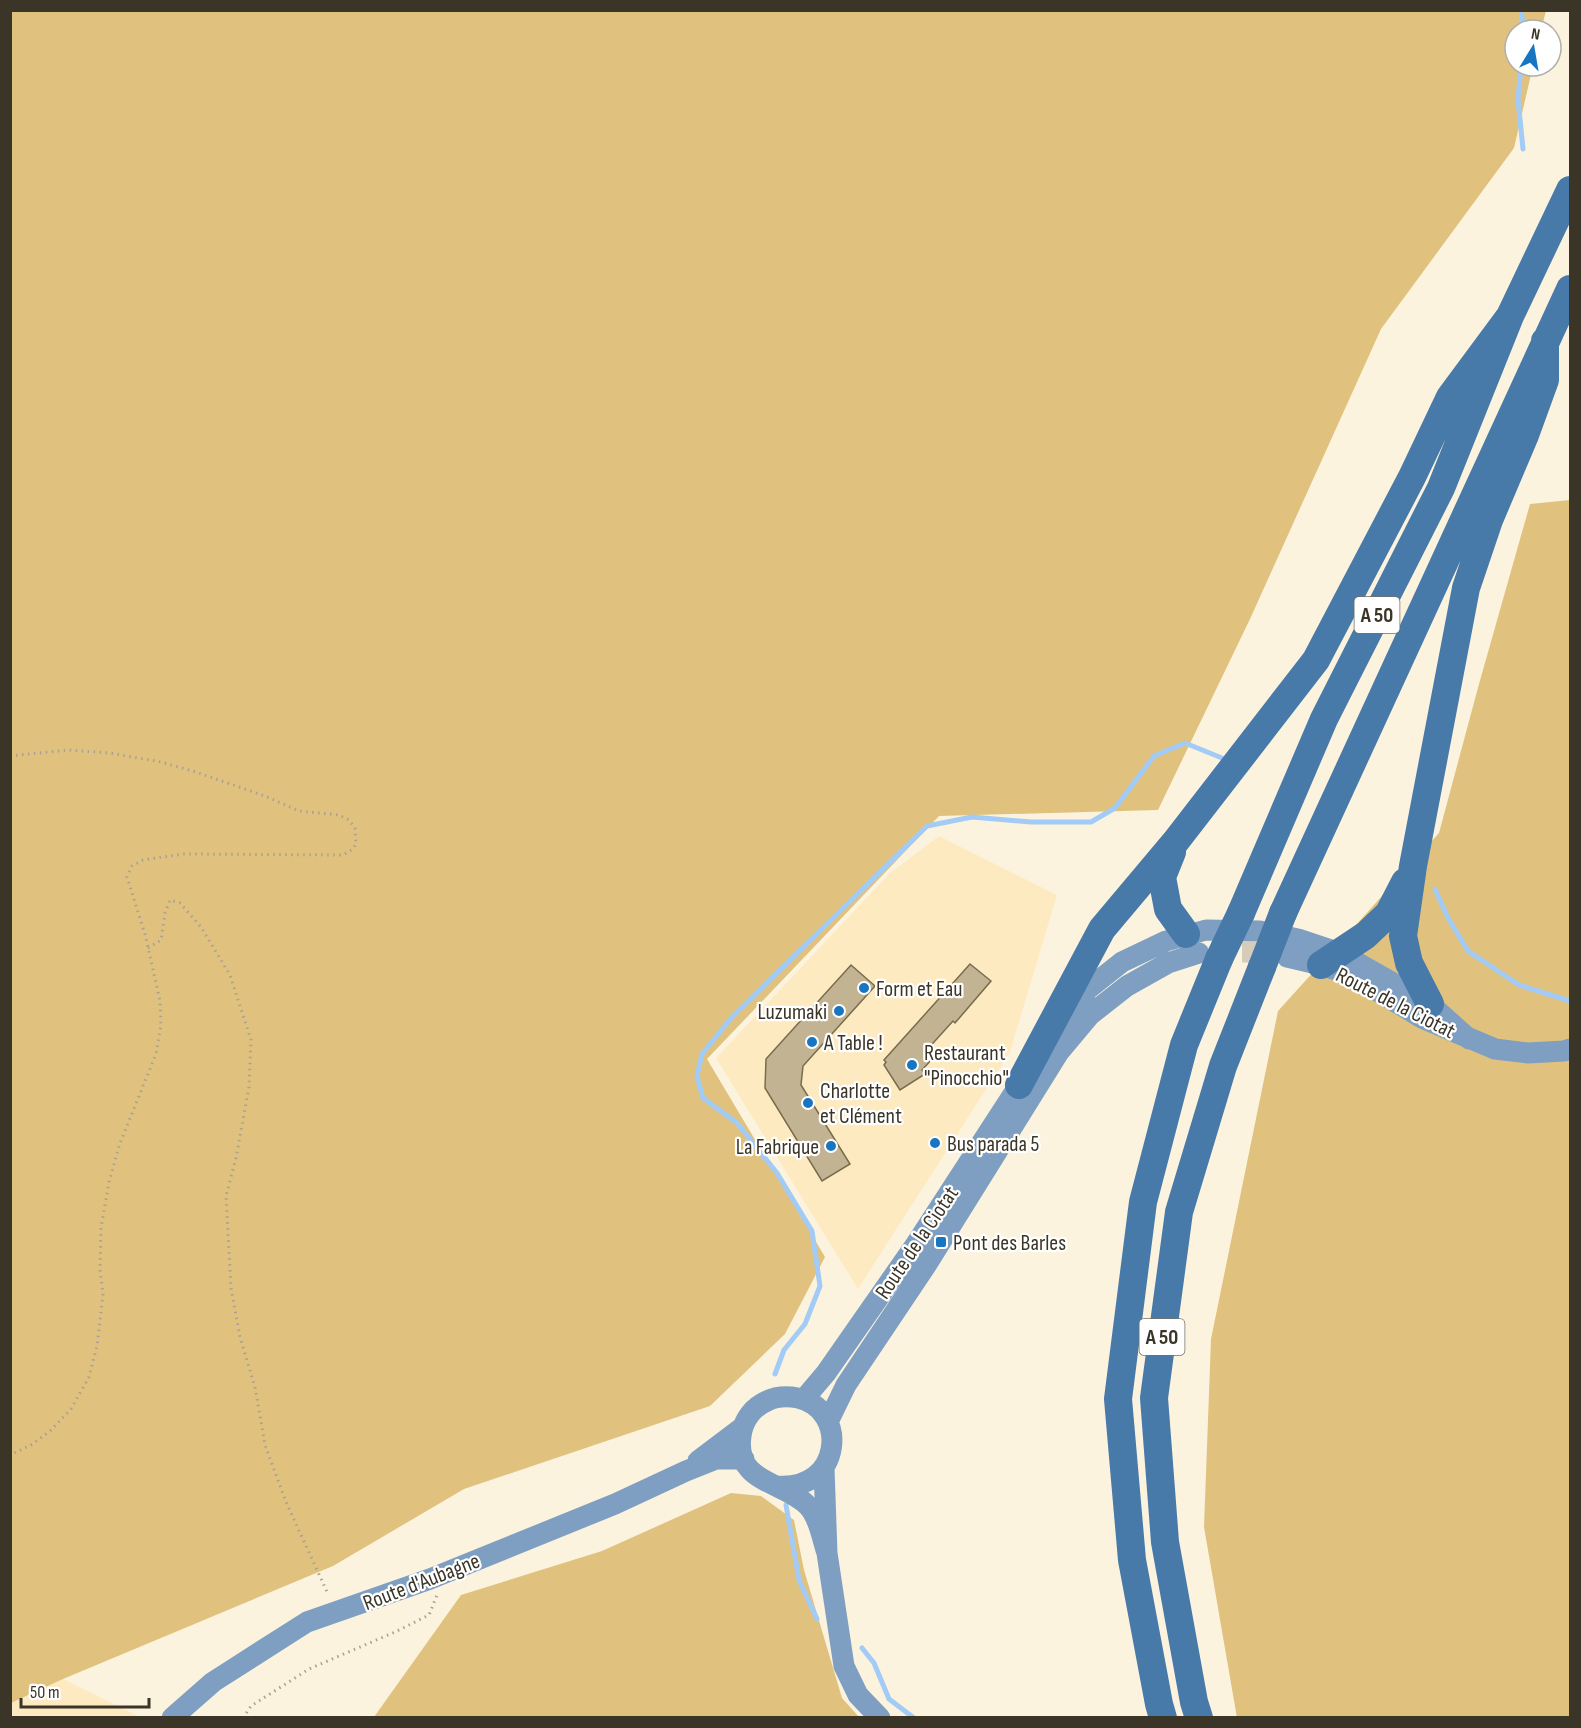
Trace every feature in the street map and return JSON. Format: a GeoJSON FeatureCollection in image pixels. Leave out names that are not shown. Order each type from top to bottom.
{"type":"FeatureCollection","features":[{"type":"Feature","properties":{"kind":"highway","name":"A 50"},"geometry":{"type":"LineString","coordinates":[[1163,1718],[1132,1560],[1118,1399],[1143,1202],[1185,1045],[1203,944],[1241,913],[1324,719],[1441,488],[1510,316],[1570,190]]}},
{"type":"Feature","properties":{"kind":"highway","name":"A 50"},"geometry":{"type":"LineString","coordinates":[[1199,1718],[1194,1702],[1165,1542],[1154,1398],[1179,1212],[1223,1066],[1282,954],[1283,913],[1570,289]]}},
{"type":"Feature","properties":{"kind":"highway"},"geometry":{"type":"LineString","coordinates":[[1019,1085],[1102,929],[1176,842],[1316,660],[1412,477],[1450,397],[1510,316]]}},
{"type":"Feature","properties":{"kind":"highway"},"geometry":{"type":"LineString","coordinates":[[1430,1004],[1409,963],[1403,936],[1413,866],[1466,588],[1488,520],[1526,435],[1545,380],[1545,341]]}},
{"type":"Feature","properties":{"kind":"highway"},"geometry":{"type":"LineString","coordinates":[[1176,842],[1162,877],[1168,909],[1203,944]]}},
{"type":"Feature","properties":{"kind":"highway"},"geometry":{"type":"LineString","coordinates":[[1331,959],[1366,935],[1389,914],[1413,866]]}},
{"type":"Feature","properties":{"kind":"main road","name":"Route de la Ciotat"},"geometry":{"type":"LineString","coordinates":[[804,1399],[826,1373],[916,1244],[1019,1085],[1088,989],[1122,962],[1166,941],[1203,944],[1260,932],[1282,954],[1331,959],[1430,1004],[1469,1039]]}},
{"type":"Feature","properties":{"kind":"main road","name":"Route de la Ciotat"},"geometry":{"type":"LineString","coordinates":[[828,1422],[846,1385],[927,1264],[1059,1052],[1090,1015],[1127,986],[1203,944]]}},
{"type":"Feature","properties":{"kind":"main road","name":"Route de la Ciotat"},"geometry":{"type":"LineString","coordinates":[[1331,959],[1351,975],[1422,1018],[1495,1049],[1528,1053],[1564,1052],[1570,1049]]}},
{"type":"Feature","properties":{"kind":"main road"},"geometry":{"type":"LineString","coordinates":[[776,1486],[803,1485],[814,1478],[830,1458],[832,1434],[828,1422],[814,1405],[804,1399],[789,1396],[774,1397],[760,1404],[750,1414],[743,1427],[741,1449],[744,1460],[752,1472],[763,1481],[776,1486],[808,1506],[816,1518],[827,1553]]}},
{"type":"Feature","properties":{"kind":"main road","name":"Route d'Aubagne"},"geometry":{"type":"LineString","coordinates":[[686,1471],[743,1427]]}},
{"type":"Feature","properties":{"kind":"main road","name":"Route d'Aubagne"},"geometry":{"type":"LineString","coordinates":[[172,1718],[213,1682],[307,1622],[430,1579],[615,1504],[716,1459],[744,1460]]}},
{"type":"Feature","properties":{"kind":"main road"},"geometry":{"type":"LineString","coordinates":[[824,1468],[827,1553],[844,1666],[858,1695],[880,1718]]}},
{"type":"Feature","properties":{"kind":"path"},"geometry":{"type":"LineString","coordinates":[[10,756],[68,750],[110,753],[161,762],[206,775],[299,811],[339,815],[349,820],[355,828],[356,844],[353,849],[343,855],[184,854],[143,860],[132,866],[126,877],[148,948],[160,1001],[161,1025],[156,1054],[120,1143],[108,1182],[101,1228],[100,1270],[103,1294],[97,1346],[89,1377],[70,1409],[50,1431],[31,1445],[10,1455]]}},
{"type":"Feature","properties":{"kind":"path"},"geometry":{"type":"LineString","coordinates":[[148,948],[161,940],[165,913],[170,900],[180,903],[201,927],[230,975],[250,1040],[249,1087],[236,1158],[226,1196],[231,1288],[240,1337],[255,1387],[265,1445],[286,1502],[336,1612]]}},
{"type":"Feature","properties":{"kind":"path"},"geometry":{"type":"LineString","coordinates":[[243,1718],[251,1706],[309,1669],[429,1615],[437,1596],[430,1579]]}},
{"type":"Feature","properties":{"kind":"shaded area"},"geometry":{"type":"Polygon","coordinates":[[[10,11],[1546,11],[1544,18],[1503,18],[1503,78],[1530,78],[1514,148],[1381,329],[1250,619],[1158,810],[939,816],[707,1059],[825,1257],[785,1334],[710,1406],[464,1489],[333,1566],[11,1703],[10,11]]]}},
{"type":"Feature","properties":{"kind":"shaded area"},"geometry":{"type":"Polygon","coordinates":[[[1570,500],[1570,1717],[1237,1718],[1204,1527],[1211,1339],[1278,1011],[1439,833],[1530,504],[1570,500]]]}},
{"type":"Feature","properties":{"kind":"shaded area"},"geometry":{"type":"Polygon","coordinates":[[[939,836],[1057,895],[1010,1052],[858,1289],[716,1058],[890,873],[939,836]]]}},
{"type":"Feature","properties":{"kind":"shaded area"},"geometry":{"type":"Polygon","coordinates":[[[731,1493],[761,1496],[794,1520],[804,1570],[842,1698],[859,1717],[374,1717],[461,1595],[602,1551],[731,1493]]]}},
{"type":"Feature","properties":{"kind":"shaded area"},"geometry":{"type":"Polygon","coordinates":[[[63,1679],[140,1717],[11,1717],[10,1703],[63,1679]]]}},
{"type":"Feature","properties":{"kind":"building"},"geometry":{"type":"Polygon","coordinates":[[[970,964],[991,981],[955,1023],[953,1021],[925,1052],[932,1059],[922,1070],[925,1074],[900,1090],[884,1065],[886,1062],[884,1060],[970,964]]]}},
{"type":"Feature","properties":{"kind":"building"},"geometry":{"type":"Polygon","coordinates":[[[851,965],[875,986],[803,1066],[801,1085],[850,1164],[822,1181],[765,1088],[766,1059],[851,965]]]}},
{"type":"Feature","properties":{"kind":"waterway"},"geometry":{"type":"LineString","coordinates":[[1521,10],[1522,18]]}},
{"type":"Feature","properties":{"kind":"waterway"},"geometry":{"type":"LineString","coordinates":[[1520,78],[1518,99],[1523,149]]}},
{"type":"Feature","properties":{"kind":"waterway"},"geometry":{"type":"LineString","coordinates":[[775,1374],[784,1350],[805,1324],[820,1286],[812,1231],[777,1173],[737,1123],[703,1098],[697,1076],[702,1054],[732,1017],[927,826],[972,817],[1031,822],[1091,822],[1115,808],[1154,756],[1185,743],[1222,758]]}},
{"type":"Feature","properties":{"kind":"waterway"},"geometry":{"type":"LineString","coordinates":[[1435,889],[1448,918],[1468,951],[1519,985],[1570,1001]]}},
{"type":"Feature","properties":{"kind":"waterway"},"geometry":{"type":"LineString","coordinates":[[786,1505],[799,1580],[817,1619]]}},
{"type":"Feature","properties":{"kind":"waterway"},"geometry":{"type":"LineString","coordinates":[[862,1648],[874,1663],[889,1699],[914,1718]]}},
{"type":"Feature","properties":{"kind":"tunnel"},"geometry":{"type":"LineString","coordinates":[[1211,952],[1251,952],[1279,956]]}},
{"type":"Feature","properties":{"kind":"place","name":"Form et Eau"},"geometry":{"type":"Point","coordinates":[864,988]}},
{"type":"Feature","properties":{"kind":"place","name":"Luzumaki"},"geometry":{"type":"Point","coordinates":[839,1011]}},
{"type":"Feature","properties":{"kind":"place","name":"A Table !"},"geometry":{"type":"Point","coordinates":[812,1042]}},
{"type":"Feature","properties":{"kind":"place","name":"Restaurant \"Pinocchio\""},"geometry":{"type":"Point","coordinates":[912,1065]}},
{"type":"Feature","properties":{"kind":"place","name":"Charlotte et Clément"},"geometry":{"type":"Point","coordinates":[808,1103]}},
{"type":"Feature","properties":{"kind":"place","name":"Bus parada 5"},"geometry":{"type":"Point","coordinates":[935,1143]}},
{"type":"Feature","properties":{"kind":"place","name":"La Fabrique"},"geometry":{"type":"Point","coordinates":[831,1146]}},
{"type":"Feature","properties":{"kind":"place","name":"Pont des Barles"},"geometry":{"type":"Point","coordinates":[941,1242]}}]}
